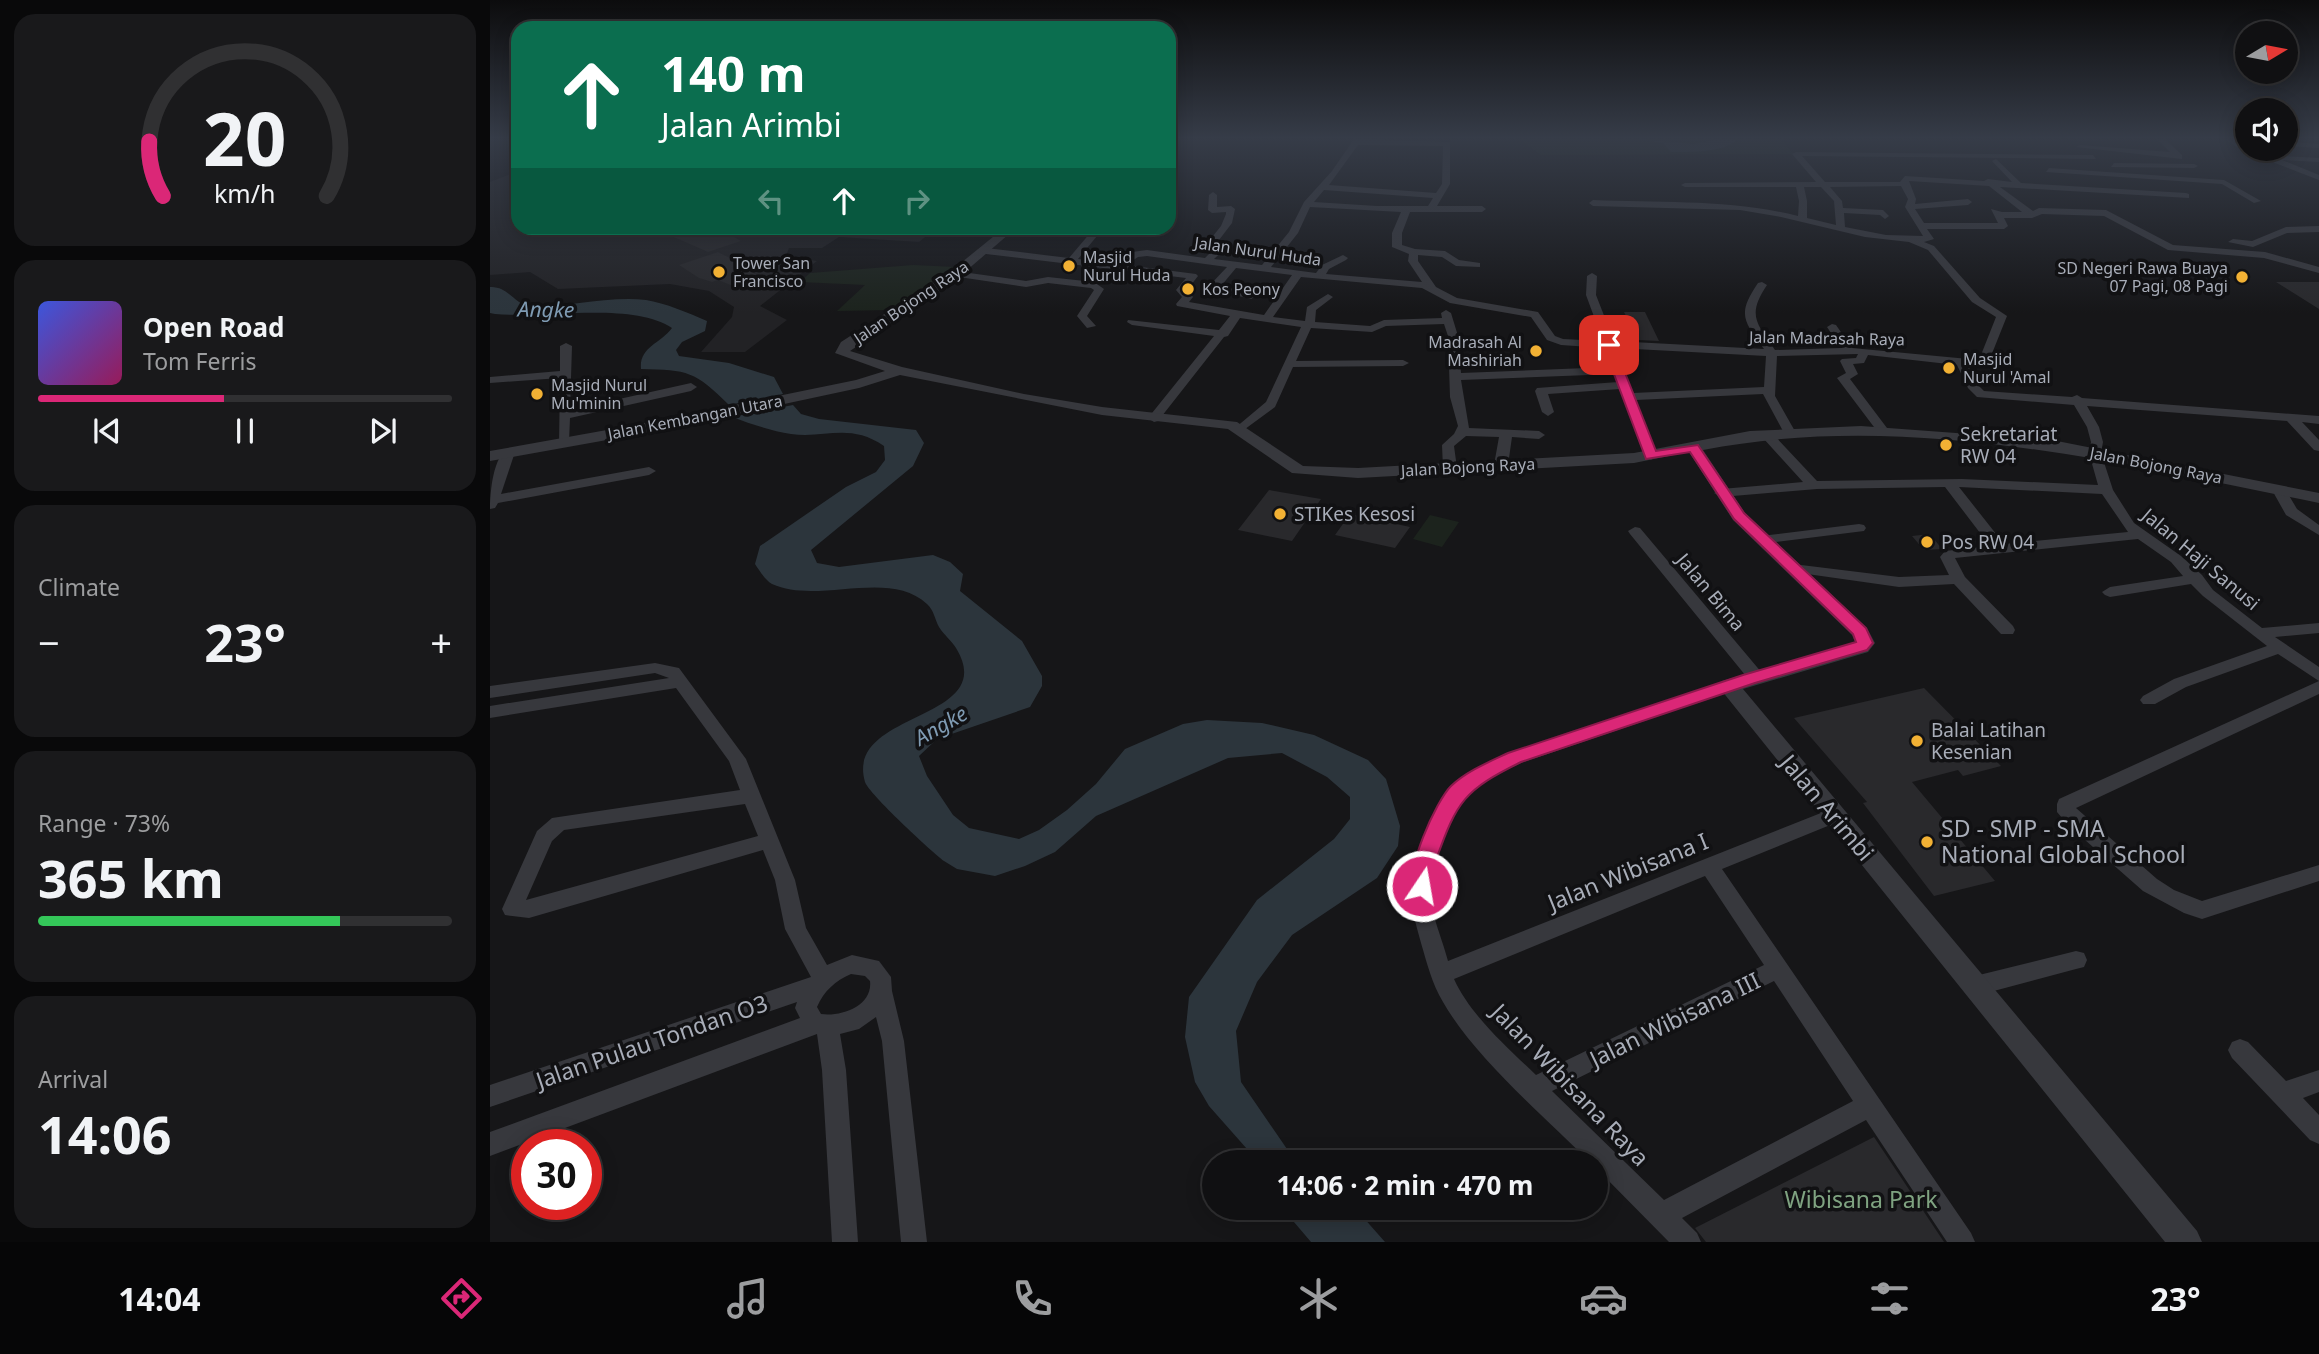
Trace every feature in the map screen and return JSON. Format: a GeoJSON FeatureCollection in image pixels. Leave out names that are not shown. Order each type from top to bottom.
{"type":"FeatureCollection","features":[{"type":"Feature","properties":{"kind":"street"},"geometry":{"type":"LineString","coordinates":[[1208,260],[1223,246],[1214,242],[1230,221],[1231,215],[1231,209],[1212,209],[1213,197]]}},
{"type":"Feature","properties":{"kind":"street"},"geometry":{"type":"LineString","coordinates":[[1265,268],[1293,233],[1313,197]]}},
{"type":"Feature","properties":{"kind":"street"},"geometry":{"type":"LineString","coordinates":[[1431,209],[1439,197]]}},
{"type":"Feature","properties":{"kind":"street"},"geometry":{"type":"LineString","coordinates":[[1721,197],[1721,208]]}},
{"type":"Feature","properties":{"kind":"street"},"geometry":{"type":"LineString","coordinates":[[1761,197],[1763,211]]}},
{"type":"Feature","properties":{"kind":"street"},"geometry":{"type":"LineString","coordinates":[[1801,221],[1802,197]]}},
{"type":"Feature","properties":{"kind":"street"},"geometry":{"type":"LineString","coordinates":[[1834,197],[1838,201],[1841,229]]}},
{"type":"Feature","properties":{"kind":"street"},"geometry":{"type":"LineString","coordinates":[[1909,206],[1911,197]]}},
{"type":"Feature","properties":{"kind":"street"},"geometry":{"type":"LineString","coordinates":[[2012,197],[2036,213]]}},
{"type":"Feature","properties":{"kind":"street"},"geometry":{"type":"LineString","coordinates":[[2025,197],[2036,213]]}},
{"type":"Feature","properties":{"kind":"street"},"geometry":{"type":"LineString","coordinates":[[2133,197],[2137,203]]}},
{"type":"Feature","properties":{"kind":"street"},"geometry":{"type":"LineString","coordinates":[[2250,197],[2257,201]]}},
{"type":"Feature","properties":{"kind":"street"},"geometry":{"type":"LineString","coordinates":[[1909,206],[1968,202]]}},
{"type":"Feature","properties":{"kind":"street"},"geometry":{"type":"LineString","coordinates":[[1593,203],[1763,211],[1801,221],[1913,241],[1931,248],[1978,302],[1998,312],[2003,319],[1993,335],[1983,364],[1962,363]]}},
{"type":"Feature","properties":{"kind":"street"},"geometry":{"type":"LineString","coordinates":[[1307,204],[1406,209],[1482,209]]}},
{"type":"Feature","properties":{"kind":"street"},"geometry":{"type":"LineString","coordinates":[[1909,206],[1930,239],[1913,241]]}},
{"type":"Feature","properties":{"kind":"street"},"geometry":{"type":"LineString","coordinates":[[1406,209],[1397,233],[1397,247],[1414,252],[1445,254],[1456,264],[1477,265]]}},
{"type":"Feature","properties":{"kind":"street"},"geometry":{"type":"LineString","coordinates":[[1839,210],[1881,212],[1885,216]]}},
{"type":"Feature","properties":{"kind":"street"},"geometry":{"type":"LineString","coordinates":[[1922,226],[2003,226],[1996,212],[2106,213],[2171,248],[2265,255],[2319,270]]}},
{"type":"Feature","properties":{"kind":"street"},"geometry":{"type":"LineString","coordinates":[[2253,244],[2286,230],[2319,229]]}},
{"type":"Feature","properties":{"kind":"street","name":"Jalan Bojong Raya"},"geometry":{"type":"LineString","coordinates":[[1002,235],[956,274],[842,350],[848,357],[899,371],[1024,398],[1241,428],[1298,470],[1358,473],[1651,456],[1767,435],[1884,432],[2040,444],[2319,498]]}},
{"type":"Feature","properties":{"kind":"street"},"geometry":{"type":"LineString","coordinates":[[1073,259],[1093,235]]}},
{"type":"Feature","properties":{"kind":"street"},"geometry":{"type":"LineString","coordinates":[[2195,239],[2253,244],[2316,260]]}},
{"type":"Feature","properties":{"kind":"street","name":"Jalan Nurul Huda"},"geometry":{"type":"LineString","coordinates":[[986,251],[1120,265],[1142,253],[1431,287],[1445,297]]}},
{"type":"Feature","properties":{"kind":"street"},"geometry":{"type":"LineString","coordinates":[[1414,252],[1413,261],[1431,287]]}},
{"type":"Feature","properties":{"kind":"street"},"geometry":{"type":"LineString","coordinates":[[1320,276],[1325,267],[1343,258]]}},
{"type":"Feature","properties":{"kind":"street"},"geometry":{"type":"LineString","coordinates":[[1234,264],[1214,287],[1251,296]]}},
{"type":"Feature","properties":{"kind":"street"},"geometry":{"type":"LineString","coordinates":[[1120,265],[1193,276],[1181,290],[1188,297],[1181,304],[1237,314],[1309,325],[1372,328],[1384,323],[1448,321]]}},
{"type":"Feature","properties":{"kind":"street"},"geometry":{"type":"LineString","coordinates":[[1267,318],[1299,273]]}},
{"type":"Feature","properties":{"kind":"street"},"geometry":{"type":"LineString","coordinates":[[956,274],[1026,284],[1048,280],[1094,285],[1099,289],[1082,316],[1091,326]]}},
{"type":"Feature","properties":{"kind":"street"},"geometry":{"type":"LineString","coordinates":[[1592,276],[1591,295],[1651,456]]}},
{"type":"Feature","properties":{"kind":"street"},"geometry":{"type":"LineString","coordinates":[[1762,285],[1750,303],[1752,325],[1772,354],[1768,390],[1772,405],[1790,433]]}},
{"type":"Feature","properties":{"kind":"street"},"geometry":{"type":"LineString","coordinates":[[1445,297],[1443,305],[1453,336],[1457,397],[1464,426],[1463,432],[1448,445],[1450,468]]}},
{"type":"Feature","properties":{"kind":"street","name":"Jalan Madrasah Raya"},"geometry":{"type":"LineString","coordinates":[[1445,297],[1534,314],[1555,340],[1772,354],[1848,350],[1962,363]]}},
{"type":"Feature","properties":{"kind":"street"},"geometry":{"type":"LineString","coordinates":[[1241,428],[1271,404],[1309,325],[1311,309],[1328,298]]}},
{"type":"Feature","properties":{"kind":"street"},"geometry":{"type":"LineString","coordinates":[[1154,418],[1224,334],[1237,314]]}},
{"type":"Feature","properties":{"kind":"street"},"geometry":{"type":"LineString","coordinates":[[1132,321],[1224,334]]}},
{"type":"Feature","properties":{"kind":"street"},"geometry":{"type":"LineString","coordinates":[[1832,327],[1848,350]]}},
{"type":"Feature","properties":{"kind":"street"},"geometry":{"type":"LineString","coordinates":[[563,442],[566,415],[566,346]]}},
{"type":"Feature","properties":{"kind":"street"},"geometry":{"type":"LineString","coordinates":[[1865,351],[1860,361],[1846,362],[1852,373],[1843,378],[1884,432]]}},
{"type":"Feature","properties":{"kind":"street"},"geometry":{"type":"LineString","coordinates":[[1290,364],[1403,363]]}},
{"type":"Feature","properties":{"kind":"street"},"geometry":{"type":"LineString","coordinates":[[1962,363],[1981,394],[2077,399],[2319,420]]}},
{"type":"Feature","properties":{"kind":"street"},"geometry":{"type":"LineString","coordinates":[[1457,377],[1617,370]]}},
{"type":"Feature","properties":{"kind":"street","name":"Jalan Kembangan Utara"},"geometry":{"type":"LineString","coordinates":[[490,456],[859,384],[899,371]]}},
{"type":"Feature","properties":{"kind":"street"},"geometry":{"type":"LineString","coordinates":[[490,380],[566,374]]}},
{"type":"Feature","properties":{"kind":"street"},"geometry":{"type":"LineString","coordinates":[[566,415],[691,387]]}},
{"type":"Feature","properties":{"kind":"street"},"geometry":{"type":"LineString","coordinates":[[1548,412],[1541,391],[1768,390]]}},
{"type":"Feature","properties":{"kind":"street","name":"Jalan Haji Sanusi"},"geometry":{"type":"LineString","coordinates":[[2077,399],[2093,427],[2097,442],[2095,453],[2106,490],[2129,526],[2138,535],[2157,545],[2197,578],[2208,593],[2278,648],[2319,675]]}},
{"type":"Feature","properties":{"kind":"street"},"geometry":{"type":"LineString","coordinates":[[2291,418],[2319,447]]}},
{"type":"Feature","properties":{"kind":"street"},"geometry":{"type":"LineString","coordinates":[[1463,432],[1539,435]]}},
{"type":"Feature","properties":{"kind":"street"},"geometry":{"type":"LineString","coordinates":[[1501,465],[1506,433]]}},
{"type":"Feature","properties":{"kind":"street"},"geometry":{"type":"LineString","coordinates":[[1767,435],[1814,485]]}},
{"type":"Feature","properties":{"kind":"street"},"geometry":{"type":"LineString","coordinates":[[1693,447],[1721,493],[1761,540],[1860,632],[1865,643],[1861,647],[1729,686]]}},
{"type":"Feature","properties":{"kind":"street"},"geometry":{"type":"LineString","coordinates":[[491,503],[509,452]]}},
{"type":"Feature","properties":{"kind":"street"},"geometry":{"type":"LineString","coordinates":[[491,503],[649,471]]}},
{"type":"Feature","properties":{"kind":"street"},"geometry":{"type":"LineString","coordinates":[[1721,493],[1761,486],[1950,483],[2106,490]]}},
{"type":"Feature","properties":{"kind":"street"},"geometry":{"type":"LineString","coordinates":[[1950,483],[2000,549]]}},
{"type":"Feature","properties":{"kind":"street"},"geometry":{"type":"LineString","coordinates":[[2279,490],[2291,512],[2319,531]]}},
{"type":"Feature","properties":{"kind":"street"},"geometry":{"type":"LineString","coordinates":[[1761,540],[1858,528]]}},
{"type":"Feature","properties":{"kind":"street","name":"Jalan Bima"},"geometry":{"type":"LineString","coordinates":[[1635,531],[1756,677]]}},
{"type":"Feature","properties":{"kind":"street"},"geometry":{"type":"LineString","coordinates":[[2007,630],[1958,579],[1947,557],[1950,554],[2138,535]]}},
{"type":"Feature","properties":{"kind":"street"},"geometry":{"type":"LineString","coordinates":[[1793,568],[1899,582],[1958,579]]}},
{"type":"Feature","properties":{"kind":"street"},"geometry":{"type":"LineString","coordinates":[[2110,592],[2197,578]]}},
{"type":"Feature","properties":{"kind":"street"},"geometry":{"type":"LineString","coordinates":[[2259,633],[2319,628]]}},
{"type":"Feature","properties":{"kind":"street"},"geometry":{"type":"LineString","coordinates":[[2149,700],[2180,683],[2278,648]]}},
{"type":"Feature","properties":{"kind":"street"},"geometry":{"type":"LineString","coordinates":[[490,692],[655,668],[673,672],[737,759],[785,880],[796,929],[818,982]]}},
{"type":"Feature","properties":{"kind":"street"},"geometry":{"type":"LineString","coordinates":[[490,712],[681,682]]}},
{"type":"Feature","properties":{"kind":"street","name":"Jalan Arimbi"},"geometry":{"type":"LineString","coordinates":[[1729,686],[1833,816],[2186,1242]]}},
{"type":"Feature","properties":{"kind":"street","name":"Jalan Wibisana Raya"},"geometry":{"type":"LineString","coordinates":[[1688,1242],[1488,1044],[1451,996],[1441,974],[1420,901],[1423,870],[1441,818],[1457,792],[1483,773],[1515,758],[1729,686]]}},
{"type":"Feature","properties":{"kind":"street"},"geometry":{"type":"LineString","coordinates":[[2319,687],[2066,804],[2067,812],[2075,820],[2162,895],[2182,906],[2202,910],[2319,873]]}},
{"type":"Feature","properties":{"kind":"street"},"geometry":{"type":"LineString","coordinates":[[751,796],[559,823],[544,836],[512,909],[529,909],[769,841]]}},
{"type":"Feature","properties":{"kind":"street","name":"Jalan Wibisana I"},"geometry":{"type":"LineString","coordinates":[[1441,974],[1833,816]]}},
{"type":"Feature","properties":{"kind":"street"},"geometry":{"type":"LineString","coordinates":[[1709,866],[1962,1242]]}},
{"type":"Feature","properties":{"kind":"street"},"geometry":{"type":"LineString","coordinates":[[1975,986],[2076,960]]}},
{"type":"Feature","properties":{"kind":"street"},"geometry":{"type":"LineString","coordinates":[[845,1242],[834,1070],[821,1026],[806,1007],[818,982],[845,967],[867,965],[878,970],[883,980],[882,993],[893,1041],[914,1242]]}},
{"type":"Feature","properties":{"kind":"street","name":"Jalan Wibisana III"},"geometry":{"type":"LineString","coordinates":[[1533,1089],[1778,969]]}},
{"type":"Feature","properties":{"kind":"street","name":"Jalan Pulau Tondan O3"},"geometry":{"type":"LineString","coordinates":[[490,1096],[818,982]]}},
{"type":"Feature","properties":{"kind":"street"},"geometry":{"type":"LineString","coordinates":[[821,1026],[850,1024],[870,1011],[882,993]]}},
{"type":"Feature","properties":{"kind":"street","name":"Jalan Pulau Tondan O3"},"geometry":{"type":"LineString","coordinates":[[490,1144],[821,1026]]}},
{"type":"Feature","properties":{"kind":"street"},"geometry":{"type":"LineString","coordinates":[[2240,1050],[2319,1132]]}},
{"type":"Feature","properties":{"kind":"street"},"geometry":{"type":"LineString","coordinates":[[2283,1094],[2319,1081]]}},
{"type":"Feature","properties":{"kind":"street"},"geometry":{"type":"LineString","coordinates":[[1662,1215],[1870,1105]]}},
{"type":"Feature","properties":{"kind":"shaded area"},"geometry":{"type":"Polygon","coordinates":[[[490,197],[511,197],[511,235],[928,235],[919,242],[839,237],[822,248],[789,248],[786,256],[817,261],[760,306],[787,320],[745,352],[701,352],[732,317],[734,307],[709,291],[670,284],[558,289],[530,272],[490,275],[490,197]]]}},
{"type":"Feature","properties":{"kind":"shaded area"},"geometry":{"type":"Polygon","coordinates":[[[913,265],[957,267],[890,310],[837,311],[865,285],[800,282],[810,273],[913,265]]]}},
{"type":"Feature","properties":{"kind":"shaded area"},"geometry":{"type":"Polygon","coordinates":[[[1430,515],[1459,522],[1442,547],[1413,539],[1430,515]]]}},
{"type":"Feature","properties":{"kind":"water","name":"Angke"},"geometry":{"type":"Polygon","coordinates":[[[490,287],[502,289],[531,307],[632,299],[653,301],[677,309],[707,321],[705,331],[682,342],[676,350],[679,356],[729,363],[774,377],[783,394],[729,405],[708,385],[690,375],[670,370],[641,369],[643,356],[672,328],[655,320],[611,313],[490,313],[490,287]]]}},
{"type":"Feature","properties":{"kind":"water","name":"Angke"},"geometry":{"type":"Polygon","coordinates":[[[793,405],[801,414],[819,419],[916,430],[924,443],[913,466],[811,550],[817,563],[839,567],[933,555],[950,562],[963,574],[960,591],[1022,641],[1042,676],[1042,686],[1030,707],[937,739],[919,756],[927,776],[953,815],[969,828],[1019,839],[1039,830],[1096,784],[1125,749],[1183,724],[1207,720],[1262,723],[1314,735],[1368,760],[1386,779],[1400,826],[1398,846],[1377,878],[1292,935],[1257,982],[1236,1031],[1241,1082],[1288,1150],[1248,1150],[1209,1106],[1195,1082],[1185,1037],[1189,997],[1257,900],[1334,839],[1350,819],[1350,797],[1327,777],[1282,753],[1228,758],[1096,816],[1055,852],[1025,866],[995,876],[957,869],[944,861],[901,822],[865,782],[865,759],[877,741],[896,727],[941,704],[958,690],[964,672],[956,648],[939,627],[933,612],[927,604],[911,594],[893,589],[790,589],[769,582],[755,564],[760,546],[846,487],[876,472],[885,460],[884,446],[859,435],[791,434],[732,417],[793,405]]]}},
{"type":"Feature","properties":{"kind":"water"},"geometry":{"type":"Polygon","coordinates":[[[1292,1220],[1366,1220],[1385,1242],[1311,1242],[1292,1220]]]}},
{"type":"Feature","properties":{"kind":"building"},"geometry":{"type":"Polygon","coordinates":[[[669,235],[731,235],[741,241],[708,252],[669,235]]]}},
{"type":"Feature","properties":{"kind":"building","name":"Tower San Francisco"},"geometry":{"type":"Polygon","coordinates":[[[718,252],[746,266],[758,277],[733,286],[718,280],[712,282],[699,278],[679,265],[718,252]]]}},
{"type":"Feature","properties":{"kind":"building"},"geometry":{"type":"Polygon","coordinates":[[[2276,282],[2319,282],[2319,309],[2276,282]]]}},
{"type":"Feature","properties":{"kind":"building"},"geometry":{"type":"Polygon","coordinates":[[[1624,312],[1645,312],[1659,341],[1638,340],[1624,312]]]}},
{"type":"Feature","properties":{"kind":"building","name":"STIKes Kesosi"},"geometry":{"type":"Polygon","coordinates":[[[1269,490],[1321,499],[1292,541],[1238,530],[1269,490]]]}},
{"type":"Feature","properties":{"kind":"building"},"geometry":{"type":"Polygon","coordinates":[[[1350,514],[1410,527],[1395,548],[1335,535],[1350,514]]]}},
{"type":"Feature","properties":{"kind":"building","name":"Pos RW 04"},"geometry":{"type":"Polygon","coordinates":[[[1930,534],[1942,549],[1924,550],[1912,536],[1930,534]]]}},
{"type":"Feature","properties":{"kind":"building"},"geometry":{"type":"Polygon","coordinates":[[[1924,688],[2001,766],[1963,776],[1958,770],[1912,782],[1995,881],[1934,896],[1863,803],[1867,802],[1794,718],[1924,688]]]}},
{"type":"Feature","properties":{"kind":"building","name":"Wibisana Park"},"geometry":{"type":"Polygon","coordinates":[[[1874,1137],[1944,1242],[1706,1242],[1695,1228],[1874,1137]]]}},
{"type":"Feature","properties":{"kind":"place","name":"Masjid Nurul Huda"},"geometry":{"type":"Point","coordinates":[1069,266]}},
{"type":"Feature","properties":{"kind":"place","name":"Tower San Francisco"},"geometry":{"type":"Point","coordinates":[719,272]}},
{"type":"Feature","properties":{"kind":"place","name":"SD Negeri Rawa Buaya 07 Pagi, 08 Pagi"},"geometry":{"type":"Point","coordinates":[2242,277]}},
{"type":"Feature","properties":{"kind":"place","name":"Kos Peony"},"geometry":{"type":"Point","coordinates":[1188,289]}},
{"type":"Feature","properties":{"kind":"place","name":"Madrasah Al Mashiriah"},"geometry":{"type":"Point","coordinates":[1536,351]}},
{"type":"Feature","properties":{"kind":"place","name":"Masjid Nurul 'Amal"},"geometry":{"type":"Point","coordinates":[1949,368]}},
{"type":"Feature","properties":{"kind":"place","name":"Masjid Nurul Mu'minin"},"geometry":{"type":"Point","coordinates":[537,394]}},
{"type":"Feature","properties":{"kind":"place","name":"Sekretariat RW 04"},"geometry":{"type":"Point","coordinates":[1946,445]}},
{"type":"Feature","properties":{"kind":"place","name":"STIKes Kesosi"},"geometry":{"type":"Point","coordinates":[1280,514]}},
{"type":"Feature","properties":{"kind":"place","name":"Pos RW 04"},"geometry":{"type":"Point","coordinates":[1927,542]}},
{"type":"Feature","properties":{"kind":"place","name":"Balai Latihan Kesenian"},"geometry":{"type":"Point","coordinates":[1917,741]}},
{"type":"Feature","properties":{"kind":"place","name":"SD - SMP - SMA National Global School"},"geometry":{"type":"Point","coordinates":[1927,842]}},
{"type":"Feature","properties":{"kind":"route"},"geometry":{"type":"LineString","coordinates":[[1422,886],[1423,870],[1441,818],[1457,792],[1483,773],[1515,758],[1749,679],[1861,647],[1865,643],[1860,632],[1739,516],[1706,471],[1693,447],[1651,456],[1609,345]]}}]}
